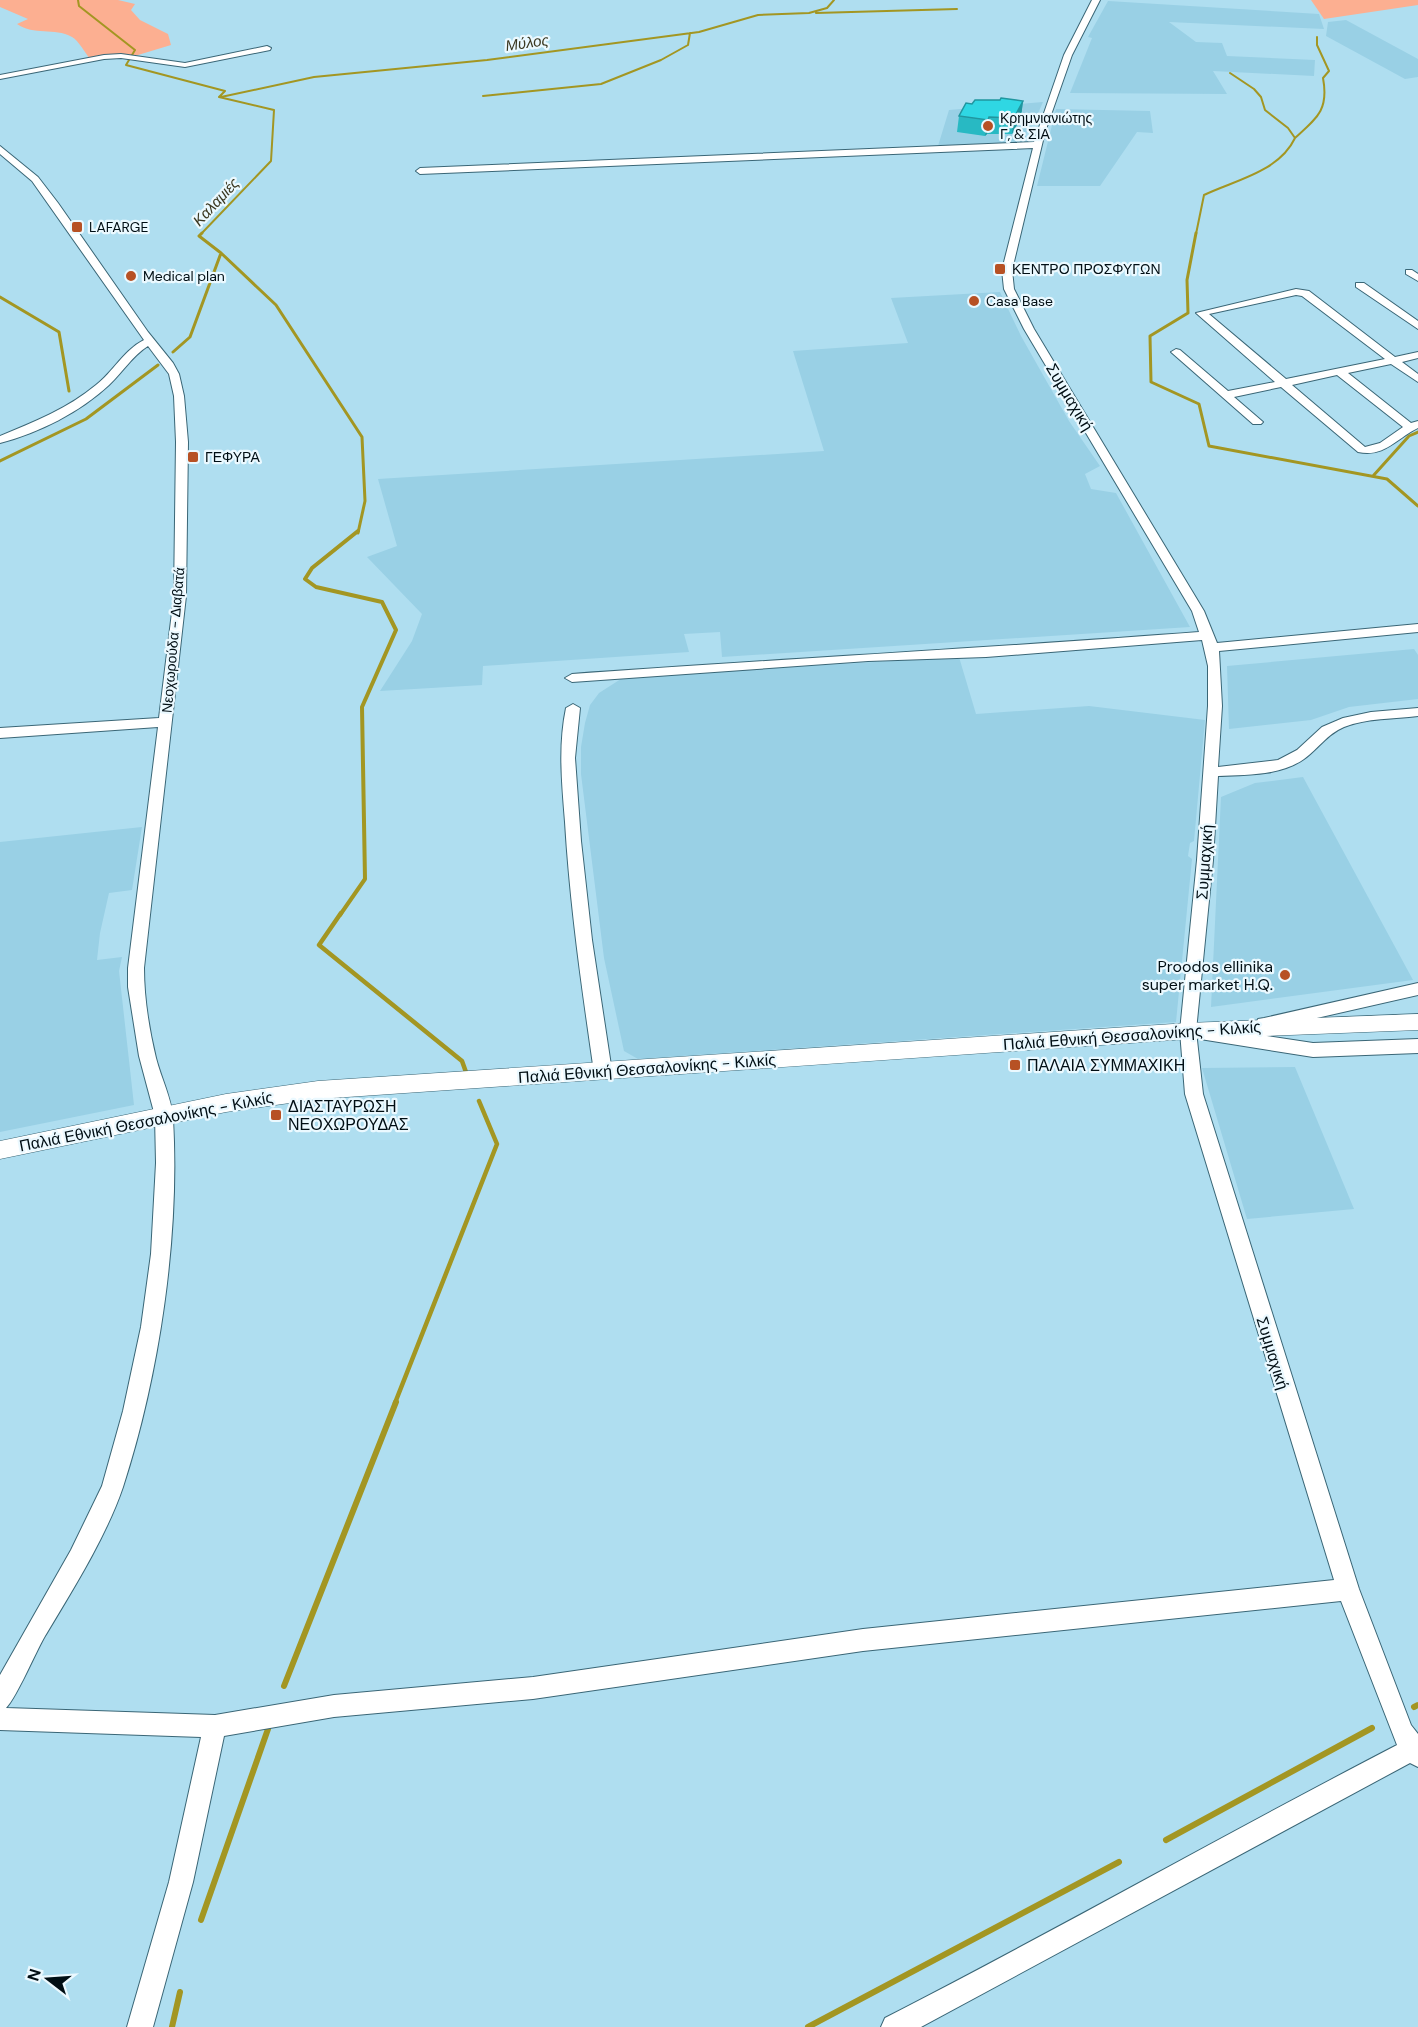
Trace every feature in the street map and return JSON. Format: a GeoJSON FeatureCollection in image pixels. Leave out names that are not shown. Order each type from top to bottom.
{"type":"FeatureCollection","features":[{"type":"Feature","properties":{"kind":"main road","name":"Παλιά Εθνική Θεσσαλονίκης - Κιλκίς"},"geometry":{"type":"LineString","coordinates":[[1298,1025],[1345,1016],[1418,1010]]}},
{"type":"Feature","properties":{"kind":"main road","name":"Παλιά Εθνική Θεσσαλονίκης - Κιλκίς"},"geometry":{"type":"LineString","coordinates":[[0,1150],[226,1102],[318,1090],[1188,1031],[1418,1022]]}},
{"type":"Feature","properties":{"kind":"street","name":"Συμμαχική"},"geometry":{"type":"LineString","coordinates":[[1096,0],[1068,55],[1037,145],[1007,270],[1009,289],[1029,329],[1198,611],[1210,641],[1215,666],[1215,706],[1205,860],[1188,1031],[1194,1094],[1348,1589],[1371,1653],[1416,1750]]}},
{"type":"Feature","properties":{"kind":"street"},"geometry":{"type":"LineString","coordinates":[[0,76],[104,57],[185,65],[267,48]]}},
{"type":"Feature","properties":{"kind":"street"},"geometry":{"type":"LineString","coordinates":[[420,171],[1037,145]]}},
{"type":"Feature","properties":{"kind":"street","name":"Νεοχωρούδα - Διαβατά"},"geometry":{"type":"LineString","coordinates":[[0,149],[35,178],[174,374],[179,396],[182,442],[180,596],[136,968],[147,1056],[164,1116],[165,1162],[160,1254],[151,1327],[133,1411],[112,1488],[80,1558],[25,1650],[0,1699]]}},
{"type":"Feature","properties":{"kind":"street"},"geometry":{"type":"LineString","coordinates":[[1418,270],[1410,272],[1418,278]]}},
{"type":"Feature","properties":{"kind":"street"},"geometry":{"type":"LineString","coordinates":[[1360,285],[1418,326]]}},
{"type":"Feature","properties":{"kind":"street"},"geometry":{"type":"LineString","coordinates":[[1340,372],[1414,425],[1376,450],[1362,450],[1200,312],[1296,292],[1305,293],[1418,379]]}},
{"type":"Feature","properties":{"kind":"street"},"geometry":{"type":"LineString","coordinates":[[0,440],[44,422],[83,400],[107,381],[127,360],[133,350],[151,341]]}},
{"type":"Feature","properties":{"kind":"street"},"geometry":{"type":"LineString","coordinates":[[1176,352],[1257,422]]}},
{"type":"Feature","properties":{"kind":"street"},"geometry":{"type":"LineString","coordinates":[[1227,394],[1418,355]]}},
{"type":"Feature","properties":{"kind":"street"},"geometry":{"type":"LineString","coordinates":[[572,678],[868,657],[986,653],[1418,628]]}},
{"type":"Feature","properties":{"kind":"street"},"geometry":{"type":"LineString","coordinates":[[573,708],[567,733],[573,839],[583,939],[603,1072]]}},
{"type":"Feature","properties":{"kind":"street"},"geometry":{"type":"LineString","coordinates":[[1210,772],[1280,764],[1305,752],[1317,738],[1336,725],[1363,718],[1418,712]]}},
{"type":"Feature","properties":{"kind":"street"},"geometry":{"type":"LineString","coordinates":[[0,733],[165,722]]}},
{"type":"Feature","properties":{"kind":"street"},"geometry":{"type":"LineString","coordinates":[[1246,1028],[1418,989]]}},
{"type":"Feature","properties":{"kind":"street"},"geometry":{"type":"LineString","coordinates":[[1188,1031],[1313,1050],[1418,1046]]}},
{"type":"Feature","properties":{"kind":"street"},"geometry":{"type":"LineString","coordinates":[[0,1719],[215,1726],[334,1706],[533,1688],[863,1640],[1348,1589]]}},
{"type":"Feature","properties":{"kind":"street"},"geometry":{"type":"LineString","coordinates":[[140,2027],[181,1882],[215,1726]]}},
{"type":"Feature","properties":{"kind":"street"},"geometry":{"type":"LineString","coordinates":[[894,2027],[1213,1857],[1252,1833],[1416,1750]]}},
{"type":"Feature","properties":{"kind":"shaded area"},"geometry":{"type":"Polygon","coordinates":[[[0,0],[118,0],[135,4],[131,10],[140,20],[168,34],[171,45],[138,55],[90,59],[72,37],[58,32],[30,30],[17,24],[28,19],[0,7],[0,0]]]}},
{"type":"Feature","properties":{"kind":"shaded area"},"geometry":{"type":"Polygon","coordinates":[[[1311,0],[1418,0],[1418,5],[1324,19],[1311,0]]]}},
{"type":"Feature","properties":{"kind":"shaded area"},"geometry":{"type":"Polygon","coordinates":[[[1108,1],[1319,14],[1324,29],[1169,22],[1196,42],[1222,43],[1227,56],[1315,60],[1314,76],[1213,71],[1227,94],[1070,93],[1092,38],[1088,37],[1108,1]]]}},
{"type":"Feature","properties":{"kind":"shaded area"},"geometry":{"type":"Polygon","coordinates":[[[1346,20],[1418,59],[1418,77],[1405,79],[1326,36],[1328,22],[1346,20]]]}},
{"type":"Feature","properties":{"kind":"shaded area"},"geometry":{"type":"Polygon","coordinates":[[[1043,102],[1031,129],[1027,130],[1025,142],[938,146],[949,110],[1043,102]]]}},
{"type":"Feature","properties":{"kind":"shaded area"},"geometry":{"type":"Polygon","coordinates":[[[1056,109],[1150,111],[1153,133],[1137,132],[1100,186],[1037,186],[1056,109]]]}},
{"type":"Feature","properties":{"kind":"shaded area"},"geometry":{"type":"Polygon","coordinates":[[[1000,292],[1021,336],[1069,421],[1100,466],[1085,474],[1091,489],[1116,493],[1190,627],[722,657],[720,632],[684,634],[689,652],[483,666],[482,685],[380,691],[412,641],[422,614],[367,557],[397,546],[378,479],[824,451],[793,351],[908,343],[891,298],[1000,292]]]}},
{"type":"Feature","properties":{"kind":"shaded area"},"geometry":{"type":"Polygon","coordinates":[[[1414,649],[1418,655],[1418,699],[1349,707],[1311,720],[1229,729],[1227,666],[1414,649]]]}},
{"type":"Feature","properties":{"kind":"shaded area"},"geometry":{"type":"Polygon","coordinates":[[[959,657],[976,714],[1089,706],[1205,720],[1194,841],[1190,843],[1188,856],[1192,859],[1176,1022],[638,1059],[624,1051],[604,958],[581,774],[581,747],[585,723],[590,705],[599,693],[624,677],[959,657]]]}},
{"type":"Feature","properties":{"kind":"shaded area"},"geometry":{"type":"Polygon","coordinates":[[[1303,777],[1413,980],[1211,1007],[1221,797],[1255,783],[1303,777]]]}},
{"type":"Feature","properties":{"kind":"shaded area"},"geometry":{"type":"Polygon","coordinates":[[[142,827],[132,890],[109,893],[100,933],[97,960],[122,957],[119,971],[134,1105],[0,1132],[0,842],[142,827]]]}},
{"type":"Feature","properties":{"kind":"shaded area"},"geometry":{"type":"Polygon","coordinates":[[[1295,1067],[1354,1209],[1247,1219],[1202,1068],[1295,1067]]]}},
{"type":"Feature","properties":{"kind":"building"},"geometry":{"type":"Polygon","coordinates":[[[1001,98],[1023,101],[1014,118],[989,117],[988,120],[959,116],[966,103],[972,104],[975,100],[1000,100],[1001,98]]]}},
{"type":"Feature","properties":{"kind":"waterway","name":"Μύλος"},"geometry":{"type":"LineString","coordinates":[[78,0],[79,6],[135,50],[126,65],[225,91],[219,97],[274,110],[271,161],[201,234]]}},
{"type":"Feature","properties":{"kind":"waterway","name":"Μύλος"},"geometry":{"type":"LineString","coordinates":[[690,33],[758,15],[809,13],[827,8],[834,0]]}},
{"type":"Feature","properties":{"kind":"waterway"},"geometry":{"type":"LineString","coordinates":[[816,13],[957,9]]}},
{"type":"Feature","properties":{"kind":"waterway","name":"Μύλος"},"geometry":{"type":"LineString","coordinates":[[221,97],[314,77],[487,60],[690,33]]}},
{"type":"Feature","properties":{"kind":"waterway"},"geometry":{"type":"LineString","coordinates":[[483,96],[601,84],[661,60],[688,45],[690,33]]}},
{"type":"Feature","properties":{"kind":"waterway"},"geometry":{"type":"LineString","coordinates":[[1295,138],[1310,125],[1323,106],[1323,78],[1329,71],[1317,45],[1317,37]]}},
{"type":"Feature","properties":{"kind":"waterway"},"geometry":{"type":"LineString","coordinates":[[1230,73],[1254,89],[1261,97],[1265,110],[1288,128],[1295,138]]}},
{"type":"Feature","properties":{"kind":"waterway"},"geometry":{"type":"LineString","coordinates":[[1196,234],[1204,195],[1267,167],[1288,150],[1295,138]]}},
{"type":"Feature","properties":{"kind":"waterway"},"geometry":{"type":"LineString","coordinates":[[1196,233],[1187,280],[1188,313],[1150,336],[1151,382],[1199,404],[1209,446],[1387,479],[1418,506]]}},
{"type":"Feature","properties":{"kind":"waterway","name":"Καλαμιές"},"geometry":{"type":"LineString","coordinates":[[201,234],[199,236],[221,253]]}},
{"type":"Feature","properties":{"kind":"waterway","name":"Καλαμιές"},"geometry":{"type":"LineString","coordinates":[[173,352],[190,337],[221,253]]}},
{"type":"Feature","properties":{"kind":"waterway"},"geometry":{"type":"LineString","coordinates":[[221,253],[276,305],[362,437],[365,501],[358,533]]}},
{"type":"Feature","properties":{"kind":"waterway"},"geometry":{"type":"LineString","coordinates":[[0,297],[59,332],[69,391]]}},
{"type":"Feature","properties":{"kind":"waterway","name":"Καλαμιές"},"geometry":{"type":"LineString","coordinates":[[0,461],[86,419],[158,365]]}},
{"type":"Feature","properties":{"kind":"waterway"},"geometry":{"type":"LineString","coordinates":[[1373,476],[1409,436],[1418,432]]}},
{"type":"Feature","properties":{"kind":"waterway"},"geometry":{"type":"LineString","coordinates":[[340,915],[365,879],[362,707],[396,630],[382,602],[316,587],[305,579],[312,568],[358,531]]}},
{"type":"Feature","properties":{"kind":"waterway"},"geometry":{"type":"LineString","coordinates":[[341,913],[319,945],[462,1061],[467,1075]]}},
{"type":"Feature","properties":{"kind":"waterway"},"geometry":{"type":"LineString","coordinates":[[395,1403],[497,1144],[479,1101]]}},
{"type":"Feature","properties":{"kind":"waterway"},"geometry":{"type":"LineString","coordinates":[[284,1686],[396,1402]]}},
{"type":"Feature","properties":{"kind":"waterway"},"geometry":{"type":"LineString","coordinates":[[1414,1707],[1418,1705]]}},
{"type":"Feature","properties":{"kind":"waterway"},"geometry":{"type":"LineString","coordinates":[[1166,1840],[1372,1728]]}},
{"type":"Feature","properties":{"kind":"waterway"},"geometry":{"type":"LineString","coordinates":[[201,1920],[268,1729]]}},
{"type":"Feature","properties":{"kind":"waterway"},"geometry":{"type":"LineString","coordinates":[[808,2027],[1119,1862]]}},
{"type":"Feature","properties":{"kind":"waterway"},"geometry":{"type":"LineString","coordinates":[[172,2027],[180,1992]]}},
{"type":"Feature","properties":{"kind":"place","name":"Κρημνιανιώτης Γ, & ΣΙΑ"},"geometry":{"type":"Point","coordinates":[988,126]}},
{"type":"Feature","properties":{"kind":"place","name":"LAFARGE"},"geometry":{"type":"Point","coordinates":[77,227]}},
{"type":"Feature","properties":{"kind":"place","name":"ΚΕΝΤΡΟ ΠΡΟΣΦΥΓΩΝ"},"geometry":{"type":"Point","coordinates":[1000,269]}},
{"type":"Feature","properties":{"kind":"place","name":"Medical plan"},"geometry":{"type":"Point","coordinates":[131,276]}},
{"type":"Feature","properties":{"kind":"place","name":"Casa Base"},"geometry":{"type":"Point","coordinates":[974,301]}},
{"type":"Feature","properties":{"kind":"place","name":"ΓΕΦΥΡΑ"},"geometry":{"type":"Point","coordinates":[193,457]}},
{"type":"Feature","properties":{"kind":"place","name":"Proodos ellinika super market H.Q."},"geometry":{"type":"Point","coordinates":[1285,975]}},
{"type":"Feature","properties":{"kind":"place","name":"ΠΑΛΑΙΑ ΣΥΜΜΑΧΙΚΗ"},"geometry":{"type":"Point","coordinates":[1015,1065]}},
{"type":"Feature","properties":{"kind":"place","name":"ΔΙΑΣΤΑΥΡΩΣΗ ΝΕΟΧΩΡΟΥΔΑΣ"},"geometry":{"type":"Point","coordinates":[276,1115]}}]}
